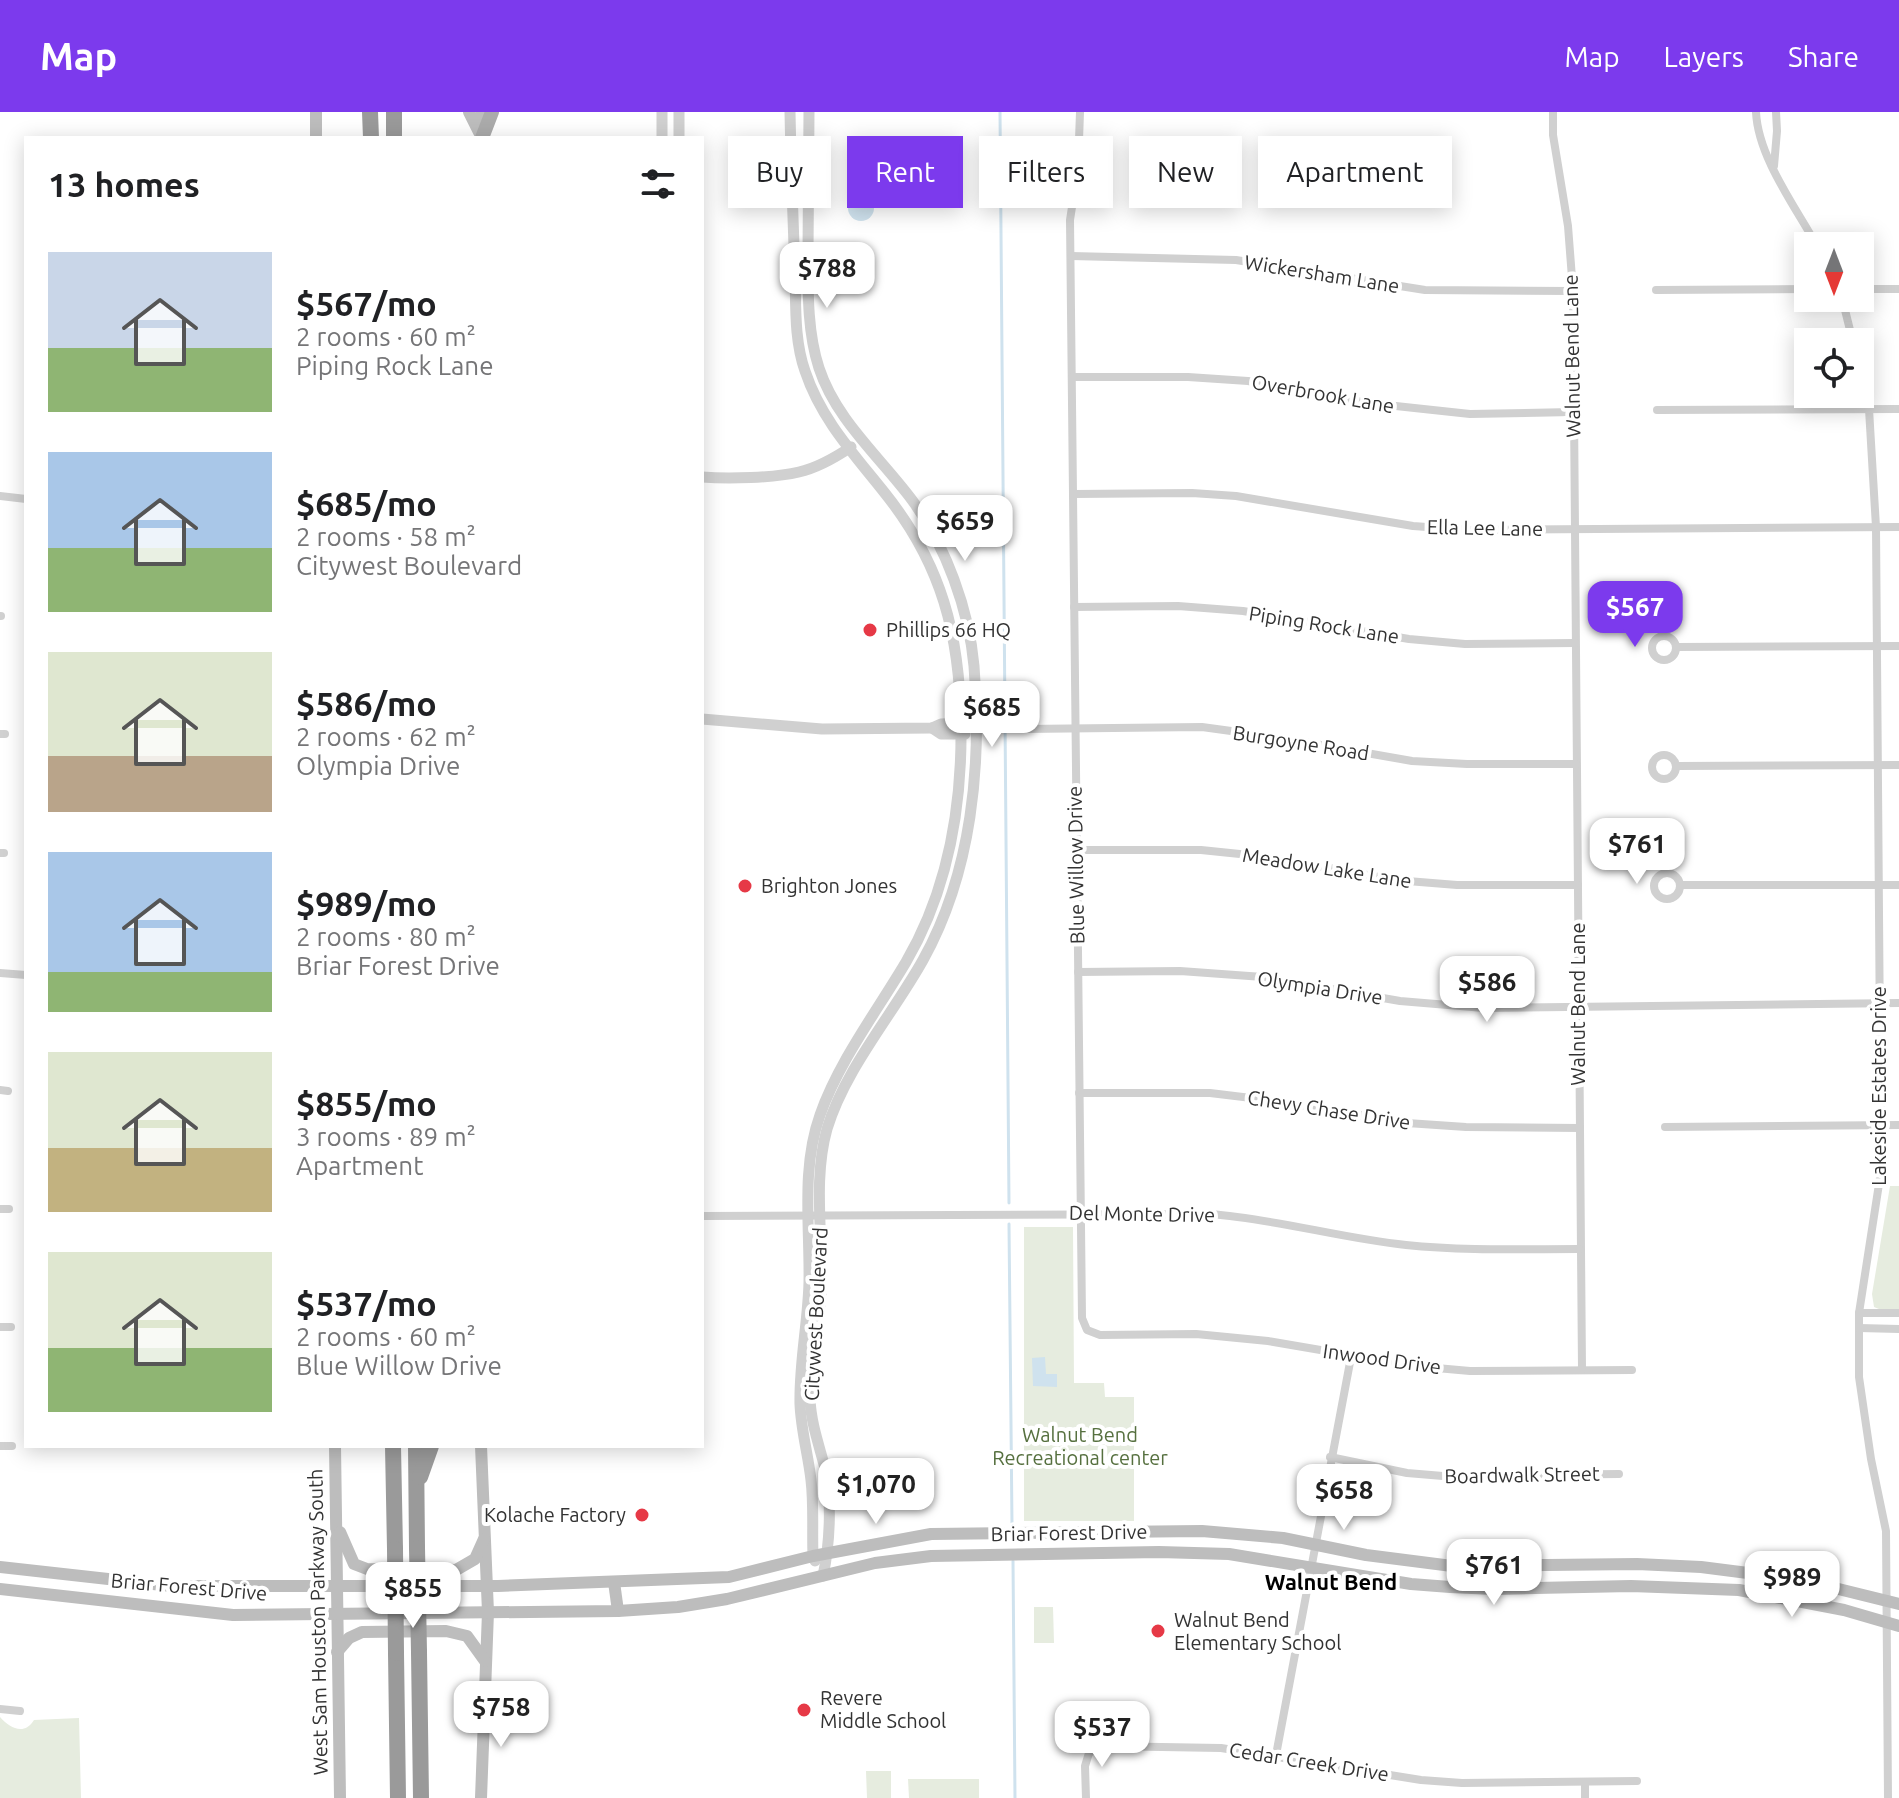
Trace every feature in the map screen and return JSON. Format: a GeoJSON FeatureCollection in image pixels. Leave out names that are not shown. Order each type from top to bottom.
{"type":"FeatureCollection","features":[{"type":"Feature","properties":{"kind":"highway"},"geometry":{"type":"LineString","coordinates":[[370,112],[371,136]]}},
{"type":"Feature","properties":{"kind":"highway"},"geometry":{"type":"LineString","coordinates":[[394,112],[394,136]]}},
{"type":"Feature","properties":{"kind":"highway"},"geometry":{"type":"LineString","coordinates":[[393,1448],[398,1798]]}},
{"type":"Feature","properties":{"kind":"highway"},"geometry":{"type":"LineString","coordinates":[[416,1448],[421,1798]]}},
{"type":"Feature","properties":{"kind":"highway"},"geometry":{"type":"LineString","coordinates":[[416,1486],[430,1448]]}},
{"type":"Feature","properties":{"kind":"main road"},"geometry":{"type":"LineString","coordinates":[[316,112],[316,133]]}},
{"type":"Feature","properties":{"kind":"main road"},"geometry":{"type":"LineString","coordinates":[[316,133],[324,112]]}},
{"type":"Feature","properties":{"kind":"main road"},"geometry":{"type":"LineString","coordinates":[[469,112],[481,136]]}},
{"type":"Feature","properties":{"kind":"main road"},"geometry":{"type":"LineString","coordinates":[[482,112],[482,136]]}},
{"type":"Feature","properties":{"kind":"main road"},"geometry":{"type":"LineString","coordinates":[[483,136],[492,112]]}},
{"type":"Feature","properties":{"kind":"main road","name":"West Sam Houston Parkway South"},"geometry":{"type":"LineString","coordinates":[[335,1448],[340,1798]]}},
{"type":"Feature","properties":{"kind":"main road"},"geometry":{"type":"LineString","coordinates":[[481,1448],[488,1612],[481,1798]]}},
{"type":"Feature","properties":{"kind":"main road"},"geometry":{"type":"LineString","coordinates":[[337,1525],[354,1564],[367,1569],[456,1570],[475,1559],[486,1535]]}},
{"type":"Feature","properties":{"kind":"main road","name":"Briar Forest Drive"},"geometry":{"type":"LineString","coordinates":[[0,1567],[171,1586],[488,1586],[729,1577],[827,1553],[931,1534],[1202,1531],[1250,1534],[1366,1555],[1452,1566],[1637,1564],[1701,1567],[1802,1580],[1894,1603]]}},
{"type":"Feature","properties":{"kind":"main road"},"geometry":{"type":"LineString","coordinates":[[1057,1533],[1059,1553]]}},
{"type":"Feature","properties":{"kind":"main road"},"geometry":{"type":"LineString","coordinates":[[931,1534],[931,1556]]}},
{"type":"Feature","properties":{"kind":"main road","name":"Briar Forest Drive"},"geometry":{"type":"LineString","coordinates":[[0,1589],[233,1615],[618,1611],[678,1607],[727,1599],[875,1563],[931,1556],[1159,1552],[1229,1554],[1411,1584],[1453,1587],[1631,1586],[1739,1590],[1844,1610],[1893,1624]]}},
{"type":"Feature","properties":{"kind":"main road"},"geometry":{"type":"LineString","coordinates":[[614,1582],[618,1611]]}},
{"type":"Feature","properties":{"kind":"main road"},"geometry":{"type":"LineString","coordinates":[[337,1652],[349,1638],[362,1632],[446,1631],[467,1636],[485,1661]]}},
{"type":"Feature","properties":{"kind":"street"},"geometry":{"type":"LineString","coordinates":[[662,112],[662,136]]}},
{"type":"Feature","properties":{"kind":"street"},"geometry":{"type":"LineString","coordinates":[[679,112],[679,136]]}},
{"type":"Feature","properties":{"kind":"street","name":"Citywest Boulevard"},"geometry":{"type":"LineString","coordinates":[[790,112],[798,344],[803,369],[821,412],[917,537],[941,587],[953,631],[961,729],[961,778],[953,837],[941,884],[909,956],[841,1070],[820,1114],[808,1174],[809,1282],[801,1360],[801,1426],[811,1480],[813,1556],[823,1576]]}},
{"type":"Feature","properties":{"kind":"street","name":"Citywest Boulevard"},"geometry":{"type":"LineString","coordinates":[[809,112],[808,305],[818,365],[828,390],[860,440],[913,501],[951,573],[968,626],[974,666],[975,729],[973,799],[953,892],[922,961],[838,1099],[827,1131],[820,1170],[820,1306],[811,1353],[809,1398],[814,1433],[825,1471],[827,1553],[823,1576]]}},
{"type":"Feature","properties":{"kind":"street","name":"Blue Willow Drive"},"geometry":{"type":"LineString","coordinates":[[1080,112],[1078,168],[1070,220],[1082,1318],[1087,1330],[1100,1335],[1132,1335]]}},
{"type":"Feature","properties":{"kind":"street","name":"Walnut Bend Lane"},"geometry":{"type":"LineString","coordinates":[[1553,112],[1553,135],[1568,226],[1573,291],[1582,1369]]}},
{"type":"Feature","properties":{"kind":"street"},"geometry":{"type":"LineString","coordinates":[[1756,112],[1757,135],[1809,232]]}},
{"type":"Feature","properties":{"kind":"street"},"geometry":{"type":"LineString","coordinates":[[1756,123],[1777,117],[1774,167]]}},
{"type":"Feature","properties":{"kind":"street","name":"Wickersham Lane"},"geometry":{"type":"LineString","coordinates":[[1071,256],[1236,260],[1425,290],[1573,291]]}},
{"type":"Feature","properties":{"kind":"street"},"geometry":{"type":"LineString","coordinates":[[1656,290],[1794,289]]}},
{"type":"Feature","properties":{"kind":"street"},"geometry":{"type":"LineString","coordinates":[[1874,289],[1899,289]]}},
{"type":"Feature","properties":{"kind":"street","name":"Overbrook Lane"},"geometry":{"type":"LineString","coordinates":[[1072,377],[1188,377],[1248,381],[1417,410],[1470,414],[1573,412]]}},
{"type":"Feature","properties":{"kind":"street","name":"Lakeside Estates Drive"},"geometry":{"type":"LineString","coordinates":[[1869,409],[1876,527],[1881,1171],[1859,1313],[1859,1377],[1886,1531],[1894,1603],[1888,1798]]}},
{"type":"Feature","properties":{"kind":"street"},"geometry":{"type":"LineString","coordinates":[[1657,410],[1899,409]]}},
{"type":"Feature","properties":{"kind":"street"},"geometry":{"type":"LineString","coordinates":[[704,477],[798,472],[848,449],[860,440]]}},
{"type":"Feature","properties":{"kind":"street","name":"Ella Lee Lane"},"geometry":{"type":"LineString","coordinates":[[1074,494],[1192,493],[1236,496],[1413,526],[1469,530],[1899,527]]}},
{"type":"Feature","properties":{"kind":"street"},"geometry":{"type":"LineString","coordinates":[[0,496],[24,499]]}},
{"type":"Feature","properties":{"kind":"street","name":"Piping Rock Lane"},"geometry":{"type":"LineString","coordinates":[[1074,607],[1178,606],[1243,611],[1409,639],[1465,644],[1575,643]]}},
{"type":"Feature","properties":{"kind":"street"},"geometry":{"type":"LineString","coordinates":[[1676,647],[1899,646]]}},
{"type":"Feature","properties":{"kind":"street"},"geometry":{"type":"LineString","coordinates":[[704,719],[822,729],[932,728],[941,734],[975,729]]}},
{"type":"Feature","properties":{"kind":"street","name":"Burgoyne Road"},"geometry":{"type":"LineString","coordinates":[[1024,729],[1202,727],[1412,761],[1576,764]]}},
{"type":"Feature","properties":{"kind":"street"},"geometry":{"type":"LineString","coordinates":[[1677,766],[1899,765]]}},
{"type":"Feature","properties":{"kind":"street","name":"Meadow Lake Lane"},"geometry":{"type":"LineString","coordinates":[[1076,850],[1201,850],[1269,857],[1395,880],[1457,885],[1578,885]]}},
{"type":"Feature","properties":{"kind":"street"},"geometry":{"type":"LineString","coordinates":[[1680,885],[1899,885]]}},
{"type":"Feature","properties":{"kind":"street","name":"Olympia Drive"},"geometry":{"type":"LineString","coordinates":[[1078,972],[1180,971],[1263,977],[1400,1001],[1484,1008],[1899,1003]]}},
{"type":"Feature","properties":{"kind":"street"},"geometry":{"type":"LineString","coordinates":[[0,973],[24,975]]}},
{"type":"Feature","properties":{"kind":"street","name":"Chevy Chase Drive"},"geometry":{"type":"LineString","coordinates":[[1079,1093],[1210,1093],[1407,1123],[1580,1128]]}},
{"type":"Feature","properties":{"kind":"street"},"geometry":{"type":"LineString","coordinates":[[1665,1127],[1899,1125]]}},
{"type":"Feature","properties":{"kind":"street","name":"Del Monte Drive"},"geometry":{"type":"LineString","coordinates":[[704,1216],[1210,1214],[1252,1217],[1404,1245],[1466,1250],[1579,1249]]}},
{"type":"Feature","properties":{"kind":"street"},"geometry":{"type":"LineString","coordinates":[[1859,1313],[1899,1313]]}},
{"type":"Feature","properties":{"kind":"street"},"geometry":{"type":"LineString","coordinates":[[0,1327],[11,1327]]}},
{"type":"Feature","properties":{"kind":"street"},"geometry":{"type":"LineString","coordinates":[[1859,1328],[1899,1329]]}},
{"type":"Feature","properties":{"kind":"street","name":"Inwood Drive"},"geometry":{"type":"LineString","coordinates":[[1132,1335],[1196,1334],[1268,1341],[1351,1357],[1470,1371],[1632,1370]]}},
{"type":"Feature","properties":{"kind":"street"},"geometry":{"type":"LineString","coordinates":[[1276,1755],[1351,1357]]}},
{"type":"Feature","properties":{"kind":"street"},"geometry":{"type":"LineString","coordinates":[[0,1446],[12,1446]]}},
{"type":"Feature","properties":{"kind":"street","name":"Boardwalk Street"},"geometry":{"type":"LineString","coordinates":[[1330,1457],[1407,1473],[1443,1476],[1619,1474]]}},
{"type":"Feature","properties":{"kind":"street"},"geometry":{"type":"LineString","coordinates":[[0,1709],[20,1711]]}},
{"type":"Feature","properties":{"kind":"street","name":"Cedar Creek Drive"},"geometry":{"type":"LineString","coordinates":[[1086,1798],[1085,1766],[1089,1753],[1102,1746],[1221,1748],[1421,1780],[1462,1783],[1637,1781]]}},
{"type":"Feature","properties":{"kind":"street"},"geometry":{"type":"LineString","coordinates":[[1585,1782],[1585,1798]]}},
{"type":"Feature","properties":{"kind":"green space"},"geometry":{"type":"Polygon","coordinates":[[[1890,1186],[1899,1186],[1899,1311],[1874,1307],[1872,1294],[1890,1186]]]}},
{"type":"Feature","properties":{"kind":"green space","name":"Walnut Bend Recreational center"},"geometry":{"type":"Polygon","coordinates":[[[1024,1227],[1073,1227],[1074,1383],[1104,1383],[1105,1397],[1134,1397],[1134,1521],[1024,1521],[1024,1227]]]}},
{"type":"Feature","properties":{"kind":"green space"},"geometry":{"type":"Polygon","coordinates":[[[1034,1607],[1053,1607],[1054,1643],[1034,1643],[1034,1607]]]}},
{"type":"Feature","properties":{"kind":"green space"},"geometry":{"type":"Polygon","coordinates":[[[0,1717],[17,1729],[26,1728],[34,1720],[79,1718],[81,1798],[0,1798],[0,1717]]]}},
{"type":"Feature","properties":{"kind":"green space"},"geometry":{"type":"Polygon","coordinates":[[[866,1771],[891,1771],[891,1798],[867,1798],[866,1771]]]}},
{"type":"Feature","properties":{"kind":"green space"},"geometry":{"type":"Polygon","coordinates":[[[908,1779],[979,1779],[979,1798],[909,1798],[908,1779]]]}},
{"type":"Feature","properties":{"kind":"water"},"geometry":{"type":"Polygon","coordinates":[[[848,208],[874,208],[870,217],[861,221],[849,213],[848,208]]]}},
{"type":"Feature","properties":{"kind":"water"},"geometry":{"type":"Polygon","coordinates":[[[1045,1357],[1046,1374],[1057,1374],[1057,1387],[1033,1386],[1032,1358],[1045,1357]]]}},
{"type":"Feature","properties":{"kind":"waterway"},"geometry":{"type":"LineString","coordinates":[[1000,112],[1009,1203]]}},
{"type":"Feature","properties":{"kind":"waterway"},"geometry":{"type":"LineString","coordinates":[[1009,1224],[1012,1524]]}},
{"type":"Feature","properties":{"kind":"waterway"},"geometry":{"type":"LineString","coordinates":[[1013,1561],[1015,1798]]}},
{"type":"Feature","properties":{"kind":"place","name":"Phillips 66 HQ"},"geometry":{"type":"Point","coordinates":[870,630]}},
{"type":"Feature","properties":{"kind":"place","name":"Brighton Jones"},"geometry":{"type":"Point","coordinates":[745,886]}},
{"type":"Feature","properties":{"kind":"place","name":"Kolache Factory"},"geometry":{"type":"Point","coordinates":[642,1515]}},
{"type":"Feature","properties":{"kind":"place","name":"Walnut Bend Elementary School"},"geometry":{"type":"Point","coordinates":[1158,1631]}},
{"type":"Feature","properties":{"kind":"place","name":"Revere Middle School"},"geometry":{"type":"Point","coordinates":[804,1710]}},
{"type":"Feature","properties":{"kind":"district","name":"Walnut Bend"},"geometry":{"type":"Point","coordinates":[1331,1582]}}]}
